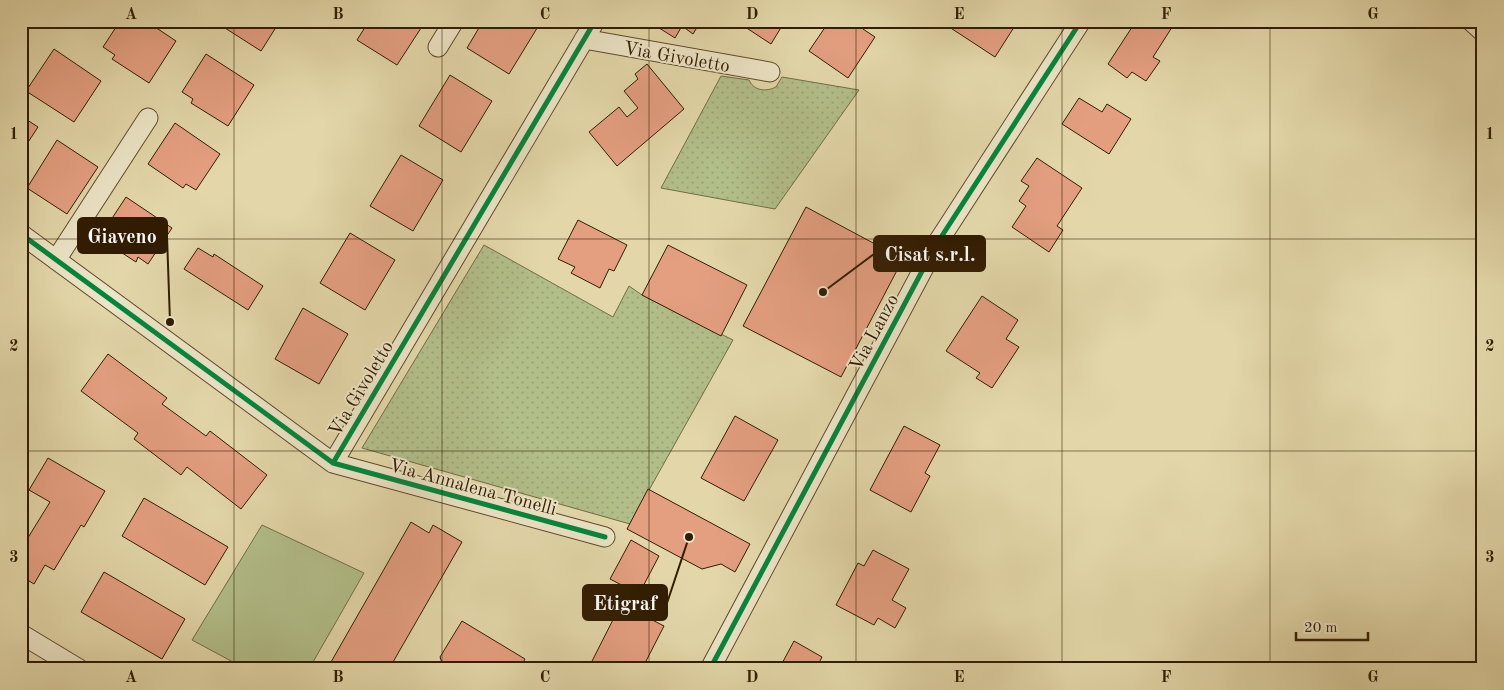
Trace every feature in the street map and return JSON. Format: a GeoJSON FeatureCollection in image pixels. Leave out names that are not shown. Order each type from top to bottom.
{"type":"FeatureCollection","features":[{"type":"Feature","properties":{"kind":"street"},"geometry":{"type":"LineString","coordinates":[[438,47],[454,21]]}},
{"type":"Feature","properties":{"kind":"street","name":"Via Givoletto"},"geometry":{"type":"LineString","coordinates":[[21,234],[333,463],[595,21]]}},
{"type":"Feature","properties":{"kind":"street","name":"Via Lanzo"},"geometry":{"type":"LineString","coordinates":[[710,669],[936,245],[1081,21]]}},
{"type":"Feature","properties":{"kind":"street"},"geometry":{"type":"LineString","coordinates":[[1471,21],[1483,32]]}},
{"type":"Feature","properties":{"kind":"street","name":"Via Givoletto"},"geometry":{"type":"LineString","coordinates":[[584,39],[770,72]]}},
{"type":"Feature","properties":{"kind":"street"},"geometry":{"type":"LineString","coordinates":[[56,260],[148,118]]}},
{"type":"Feature","properties":{"kind":"street","name":"Via Annalena Tonelli"},"geometry":{"type":"LineString","coordinates":[[333,463],[605,537]]}},
{"type":"Feature","properties":{"kind":"street"},"geometry":{"type":"LineString","coordinates":[[21,634],[79,669]]}},
{"type":"Feature","properties":{"kind":"green space"},"geometry":{"type":"Polygon","coordinates":[[[721,76],[749,80],[751,84],[761,90],[776,87],[782,77],[859,90],[775,209],[661,188],[721,76]]]}},
{"type":"Feature","properties":{"kind":"green space"},"geometry":{"type":"Polygon","coordinates":[[[484,245],[613,317],[629,286],[642,295],[733,340],[630,524],[362,448],[484,245]]]}},
{"type":"Feature","properties":{"kind":"green space"},"geometry":{"type":"Polygon","coordinates":[[[262,525],[364,573],[309,669],[246,669],[192,640],[262,525]]]}},
{"type":"Feature","properties":{"kind":"building"},"geometry":{"type":"Polygon","coordinates":[[[120,21],[146,21],[176,41],[149,83],[112,59],[115,55],[103,47],[120,21]]]}},
{"type":"Feature","properties":{"kind":"building"},"geometry":{"type":"Polygon","coordinates":[[[214,21],[280,21],[261,51],[214,21]]]}},
{"type":"Feature","properties":{"kind":"building"},"geometry":{"type":"Polygon","coordinates":[[[369,21],[416,21],[423,25],[397,65],[357,40],[369,21]]]}},
{"type":"Feature","properties":{"kind":"building"},"geometry":{"type":"Polygon","coordinates":[[[483,21],[533,21],[539,25],[509,74],[467,48],[483,21]]]}},
{"type":"Feature","properties":{"kind":"building"},"geometry":{"type":"Polygon","coordinates":[[[659,21],[701,21],[693,34],[682,26],[675,38],[656,26],[659,21]]]}},
{"type":"Feature","properties":{"kind":"building"},"geometry":{"type":"Polygon","coordinates":[[[744,21],[785,21],[771,44],[742,25],[744,21]]]}},
{"type":"Feature","properties":{"kind":"building"},"geometry":{"type":"Polygon","coordinates":[[[836,21],[849,21],[852,23],[854,21],[868,21],[863,29],[875,37],[848,78],[809,51],[828,23],[833,26],[836,21]]]}},
{"type":"Feature","properties":{"kind":"building"},"geometry":{"type":"Polygon","coordinates":[[[940,21],[1018,21],[995,57],[940,21]]]}},
{"type":"Feature","properties":{"kind":"building"},"geometry":{"type":"Polygon","coordinates":[[[1136,21],[1176,21],[1153,57],[1160,61],[1146,81],[1132,72],[1127,78],[1108,64],[1136,21]]]}},
{"type":"Feature","properties":{"kind":"building"},"geometry":{"type":"Polygon","coordinates":[[[54,49],[101,81],[74,122],[26,91],[54,49]]]}},
{"type":"Feature","properties":{"kind":"building"},"geometry":{"type":"Polygon","coordinates":[[[206,54],[254,85],[228,126],[191,103],[193,99],[182,92],[206,54]]]}},
{"type":"Feature","properties":{"kind":"building"},"geometry":{"type":"Polygon","coordinates":[[[647,64],[684,109],[617,166],[589,132],[619,107],[627,117],[638,108],[624,91],[638,79],[635,74],[647,64]]]}},
{"type":"Feature","properties":{"kind":"building"},"geometry":{"type":"Polygon","coordinates":[[[450,75],[492,101],[461,152],[419,126],[450,75]]]}},
{"type":"Feature","properties":{"kind":"building"},"geometry":{"type":"Polygon","coordinates":[[[1079,98],[1102,112],[1107,104],[1131,119],[1109,154],[1062,124],[1079,98]]]}},
{"type":"Feature","properties":{"kind":"building"},"geometry":{"type":"Polygon","coordinates":[[[21,116],[38,127],[21,153],[21,116]]]}},
{"type":"Feature","properties":{"kind":"building"},"geometry":{"type":"Polygon","coordinates":[[[175,123],[220,154],[196,190],[186,184],[183,188],[148,164],[175,123]]]}},
{"type":"Feature","properties":{"kind":"building"},"geometry":{"type":"Polygon","coordinates":[[[57,140],[98,167],[67,214],[27,188],[57,140]]]}},
{"type":"Feature","properties":{"kind":"building"},"geometry":{"type":"Polygon","coordinates":[[[401,155],[443,180],[413,231],[370,206],[401,155]]]}},
{"type":"Feature","properties":{"kind":"building"},"geometry":{"type":"Polygon","coordinates":[[[1037,158],[1082,188],[1057,226],[1063,230],[1049,252],[1012,227],[1026,206],[1019,201],[1029,186],[1021,181],[1037,158]]]}},
{"type":"Feature","properties":{"kind":"building"},"geometry":{"type":"Polygon","coordinates":[[[126,197],[172,228],[148,264],[138,257],[136,262],[99,238],[126,197]]]}},
{"type":"Feature","properties":{"kind":"building"},"geometry":{"type":"Polygon","coordinates":[[[806,207],[903,259],[841,377],[743,326],[806,207]]]}},
{"type":"Feature","properties":{"kind":"building"},"geometry":{"type":"Polygon","coordinates":[[[578,220],[627,245],[614,271],[609,269],[600,288],[571,273],[575,267],[558,259],[578,220]]]}},
{"type":"Feature","properties":{"kind":"building"},"geometry":{"type":"Polygon","coordinates":[[[350,233],[395,260],[365,310],[320,283],[350,233]]]}},
{"type":"Feature","properties":{"kind":"building"},"geometry":{"type":"Polygon","coordinates":[[[668,245],[747,285],[721,336],[642,295],[668,245]]]}},
{"type":"Feature","properties":{"kind":"building"},"geometry":{"type":"Polygon","coordinates":[[[198,248],[213,257],[214,254],[263,286],[248,310],[184,269],[198,248]]]}},
{"type":"Feature","properties":{"kind":"building"},"geometry":{"type":"Polygon","coordinates":[[[982,296],[1018,320],[1006,339],[1019,347],[992,388],[976,378],[980,373],[946,351],[982,296]]]}},
{"type":"Feature","properties":{"kind":"building"},"geometry":{"type":"Polygon","coordinates":[[[303,308],[348,334],[319,384],[275,359],[303,308]]]}},
{"type":"Feature","properties":{"kind":"building"},"geometry":{"type":"Polygon","coordinates":[[[108,354],[167,398],[162,404],[206,436],[210,431],[267,475],[241,509],[187,467],[181,475],[134,439],[138,433],[81,391],[108,354]]]}},
{"type":"Feature","properties":{"kind":"building"},"geometry":{"type":"Polygon","coordinates":[[[735,416],[778,440],[744,501],[701,478],[735,416]]]}},
{"type":"Feature","properties":{"kind":"building"},"geometry":{"type":"Polygon","coordinates":[[[904,426],[940,445],[925,473],[930,476],[911,512],[870,490],[904,426]]]}},
{"type":"Feature","properties":{"kind":"building"},"geometry":{"type":"Polygon","coordinates":[[[48,458],[105,491],[84,527],[81,525],[54,570],[45,565],[34,584],[21,576],[21,549],[50,502],[29,490],[48,458]]]}},
{"type":"Feature","properties":{"kind":"building"},"geometry":{"type":"Polygon","coordinates":[[[648,489],[750,544],[735,572],[721,564],[702,569],[627,529],[648,489]]]}},
{"type":"Feature","properties":{"kind":"building"},"geometry":{"type":"Polygon","coordinates":[[[144,498],[228,547],[205,585],[122,536],[144,498]]]}},
{"type":"Feature","properties":{"kind":"building"},"geometry":{"type":"Polygon","coordinates":[[[411,522],[429,533],[433,525],[462,542],[389,669],[327,669],[411,522]]]}},
{"type":"Feature","properties":{"kind":"building"},"geometry":{"type":"Polygon","coordinates":[[[631,540],[659,556],[639,594],[610,579],[631,540]]]}},
{"type":"Feature","properties":{"kind":"building"},"geometry":{"type":"Polygon","coordinates":[[[873,550],[909,569],[892,600],[906,608],[895,628],[878,618],[874,625],[836,605],[858,563],[864,566],[873,550]]]}},
{"type":"Feature","properties":{"kind":"building"},"geometry":{"type":"Polygon","coordinates":[[[104,572],[185,619],[162,659],[81,612],[104,572]]]}},
{"type":"Feature","properties":{"kind":"building"},"geometry":{"type":"Polygon","coordinates":[[[621,604],[664,626],[642,669],[588,669],[621,604]]]}},
{"type":"Feature","properties":{"kind":"building"},"geometry":{"type":"Polygon","coordinates":[[[462,621],[525,659],[519,669],[444,669],[440,657],[462,621]]]}},
{"type":"Feature","properties":{"kind":"building"},"geometry":{"type":"Polygon","coordinates":[[[794,641],[822,657],[816,669],[779,669],[794,641]]]}},
{"type":"Feature","properties":{"kind":"cycle path"},"geometry":{"type":"LineString","coordinates":[[333,463],[595,21]]}},
{"type":"Feature","properties":{"kind":"cycle path"},"geometry":{"type":"LineString","coordinates":[[710,669],[936,245],[1081,21]]}},
{"type":"Feature","properties":{"kind":"cycle path"},"geometry":{"type":"LineString","coordinates":[[21,234],[333,463],[605,537]]}},
{"type":"Feature","properties":{"kind":"place","name":"Cisat s.r.l."},"geometry":{"type":"Point","coordinates":[823,292]}},
{"type":"Feature","properties":{"kind":"place","name":"Giaveno"},"geometry":{"type":"Point","coordinates":[170,322]}},
{"type":"Feature","properties":{"kind":"place","name":"Etigraf"},"geometry":{"type":"Point","coordinates":[689,537]}}]}
